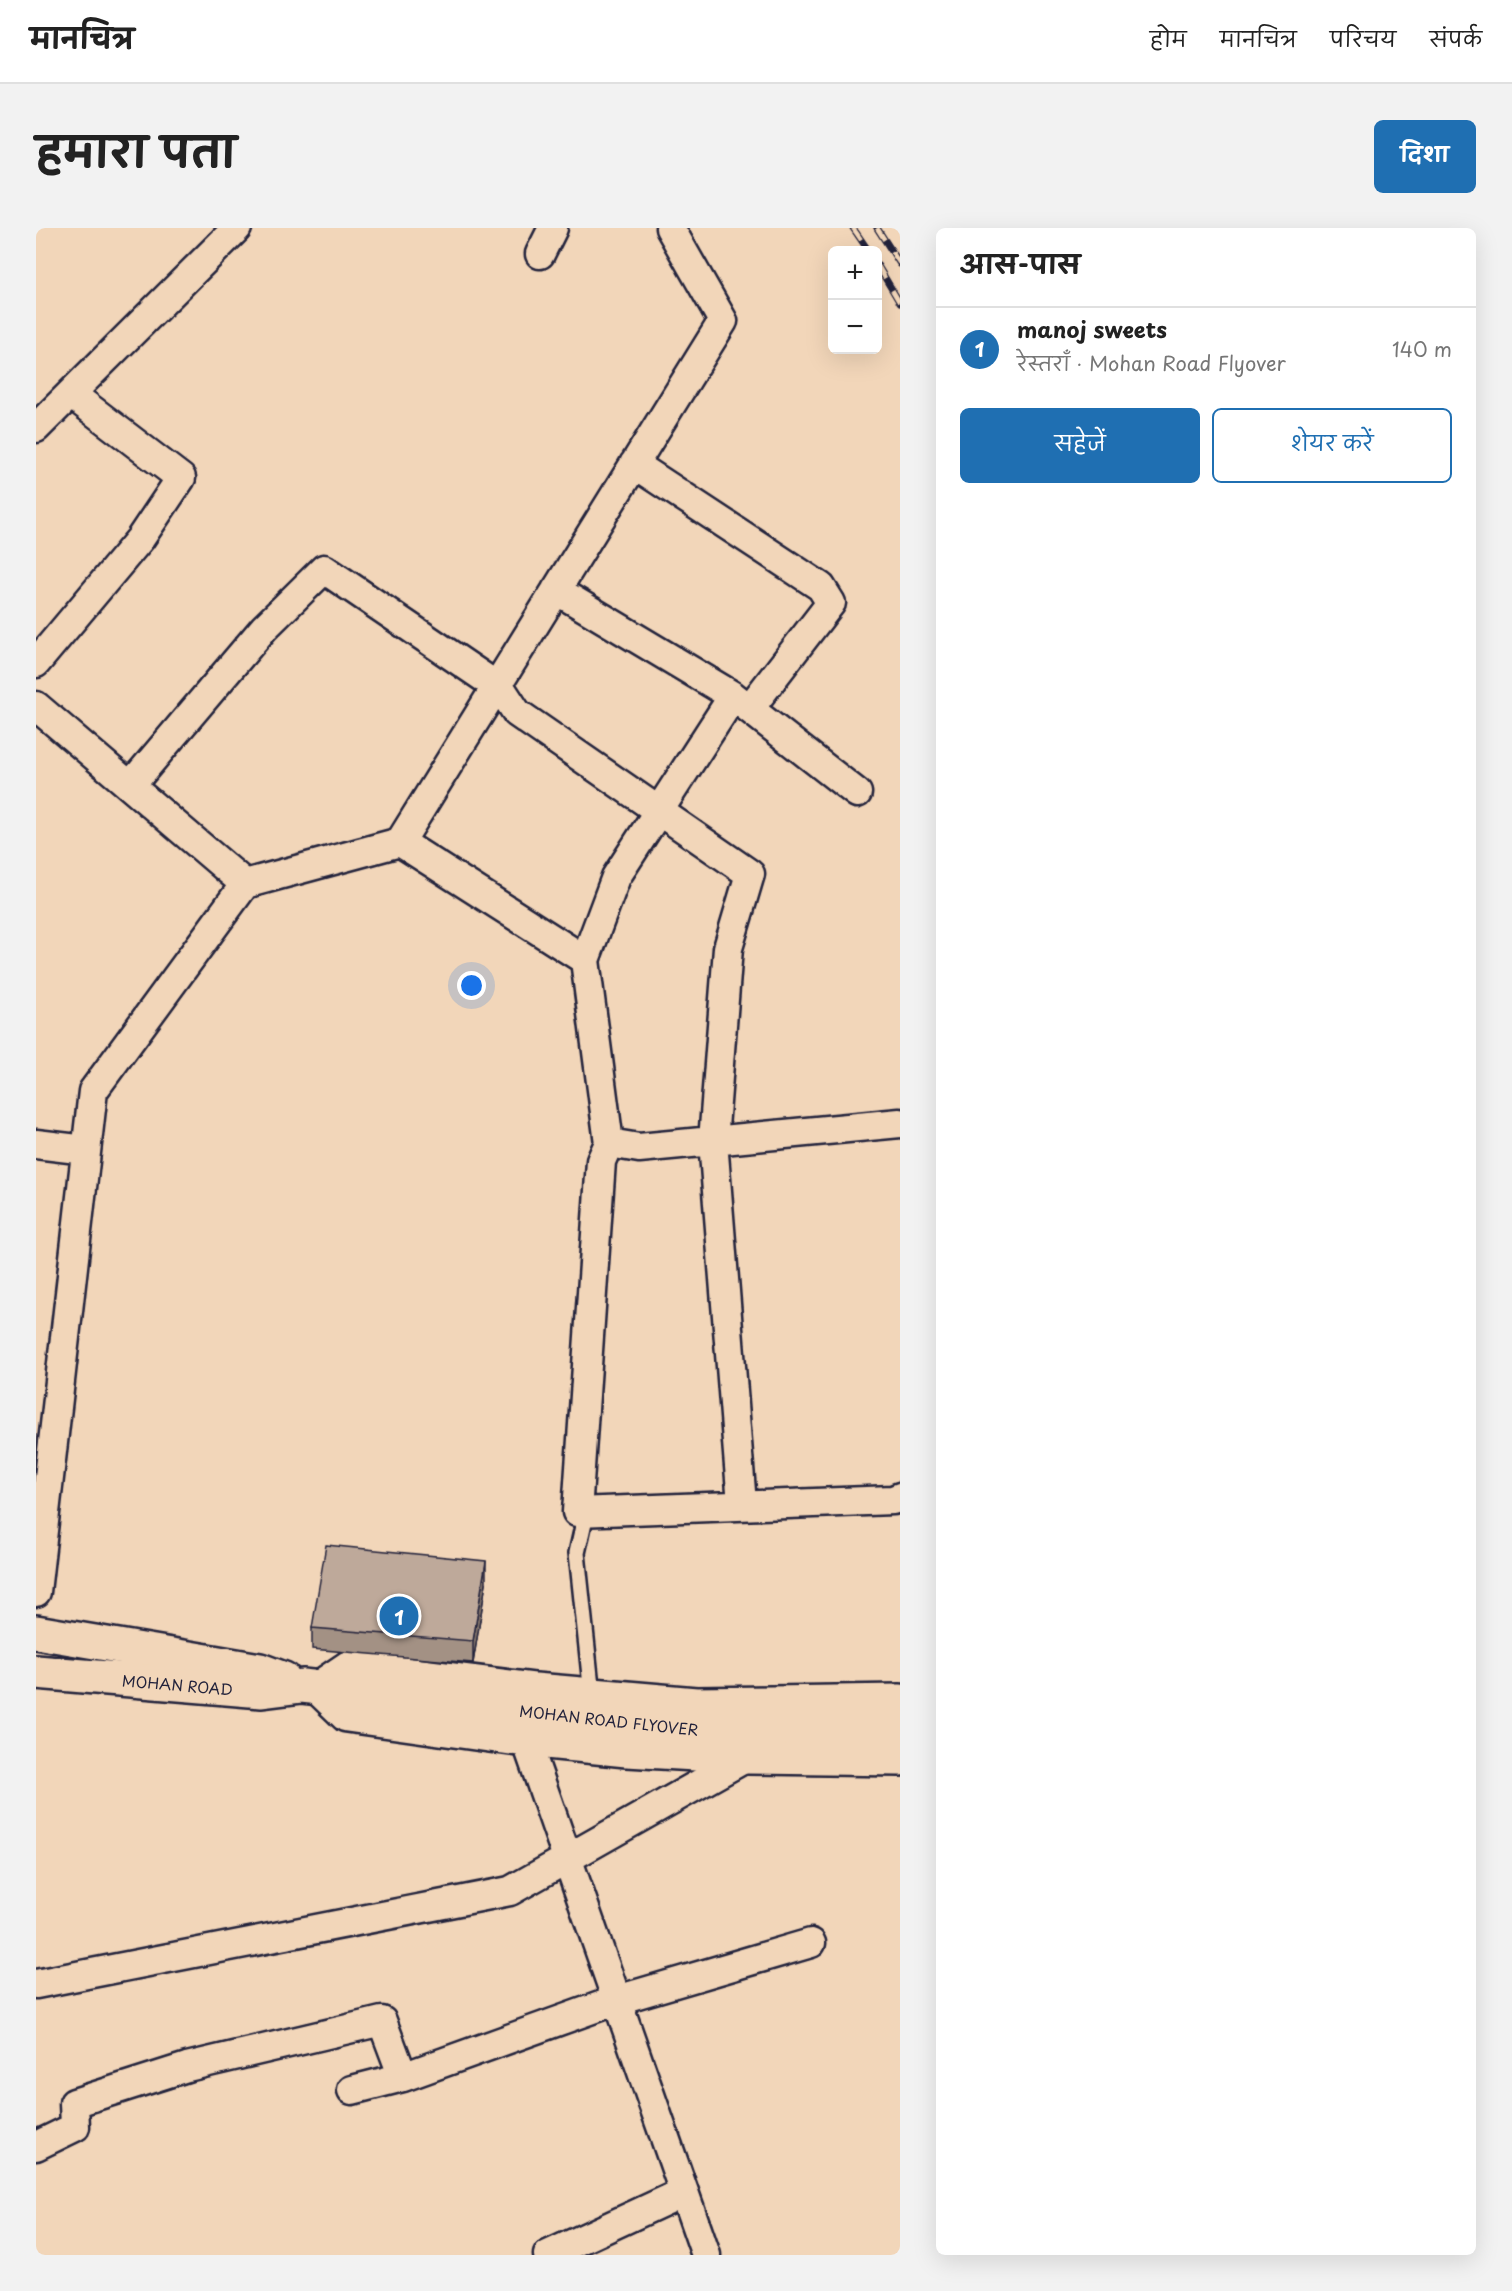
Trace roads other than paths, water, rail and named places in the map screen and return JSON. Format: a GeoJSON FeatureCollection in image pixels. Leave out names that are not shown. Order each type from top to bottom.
{"type":"FeatureCollection","features":[{"type":"Feature","properties":{"kind":"street"},"geometry":{"type":"LineString","coordinates":[[36,428],[237,228]]}},
{"type":"Feature","properties":{"kind":"street"},"geometry":{"type":"LineString","coordinates":[[540,254],[553,228]]}},
{"type":"Feature","properties":{"kind":"street"},"geometry":{"type":"LineString","coordinates":[[36,1592],[44,1449],[93,1091],[245,884],[400,842],[723,321],[670,228]]}},
{"type":"Feature","properties":{"kind":"street"},"geometry":{"type":"LineString","coordinates":[[36,663],[140,539],[181,478],[71,394]]}},
{"type":"Feature","properties":{"kind":"street"},"geometry":{"type":"LineString","coordinates":[[634,464],[821,586],[831,603],[742,702],[659,811],[616,877],[585,960],[609,1143],[601,1161],[577,1512],[893,1500],[900,1497]]}},
{"type":"Feature","properties":{"kind":"street"},"geometry":{"type":"LineString","coordinates":[[130,786],[264,628],[324,569],[489,681],[498,684],[517,713],[750,874],[728,948],[713,1141],[742,1504]]}},
{"type":"Feature","properties":{"kind":"street"},"geometry":{"type":"LineString","coordinates":[[556,590],[742,702],[857,793]]}},
{"type":"Feature","properties":{"kind":"street"},"geometry":{"type":"LineString","coordinates":[[36,706],[245,884]]}},
{"type":"Feature","properties":{"kind":"street"},"geometry":{"type":"LineString","coordinates":[[400,842],[585,960]]}},
{"type":"Feature","properties":{"kind":"street"},"geometry":{"type":"LineString","coordinates":[[609,1143],[639,1148],[900,1123]]}},
{"type":"Feature","properties":{"kind":"street"},"geometry":{"type":"LineString","coordinates":[[36,1144],[86,1150]]}},
{"type":"Feature","properties":{"kind":"street"},"geometry":{"type":"LineString","coordinates":[[36,1632],[260,1670],[310,1687],[347,1715],[526,1740],[627,1750],[747,1757],[900,1759]]}},
{"type":"Feature","properties":{"kind":"street"},"geometry":{"type":"LineString","coordinates":[[310,1687],[350,1667],[592,1695],[696,1704],[900,1701]]}},
{"type":"Feature","properties":{"kind":"street","name":"MOHAN ROAD"},"geometry":{"type":"LineString","coordinates":[[36,1672],[261,1691],[310,1687]]}},
{"type":"Feature","properties":{"kind":"street","name":"MOHAN ROAD FLYOVER"},"geometry":{"type":"LineString","coordinates":[[310,1687],[698,1729],[900,1727]]}},
{"type":"Feature","properties":{"kind":"street"},"geometry":{"type":"LineString","coordinates":[[526,1740],[706,2255]]}},
{"type":"Feature","properties":{"kind":"street"},"geometry":{"type":"LineString","coordinates":[[36,1984],[510,1891],[747,1757]]}},
{"type":"Feature","properties":{"kind":"street"},"geometry":{"type":"LineString","coordinates":[[352,2090],[403,2077],[617,2000],[811,1943]]}},
{"type":"Feature","properties":{"kind":"street"},"geometry":{"type":"LineString","coordinates":[[36,2146],[75,2127],[74,2103],[187,2067],[382,2021],[403,2077]]}},
{"type":"Feature","properties":{"kind":"street"},"geometry":{"type":"LineString","coordinates":[[548,2255],[684,2192]]}},
{"type":"Feature","properties":{"kind":"lane"},"geometry":{"type":"LineString","coordinates":[[577,1512],[584,1522],[577,1553],[592,1695]]}},
{"type":"Feature","properties":{"kind":"railway"},"geometry":{"type":"LineString","coordinates":[[853,228],[865,246]]}},
{"type":"Feature","properties":{"kind":"railway"},"geometry":{"type":"LineString","coordinates":[[877,228],[900,264]]}},
{"type":"Feature","properties":{"kind":"railway"},"geometry":{"type":"LineString","coordinates":[[882,273],[900,303]]}},
{"type":"Feature","properties":{"kind":"place","name":"manoj sweets"},"geometry":{"type":"Point","coordinates":[399,1616]}}]}
